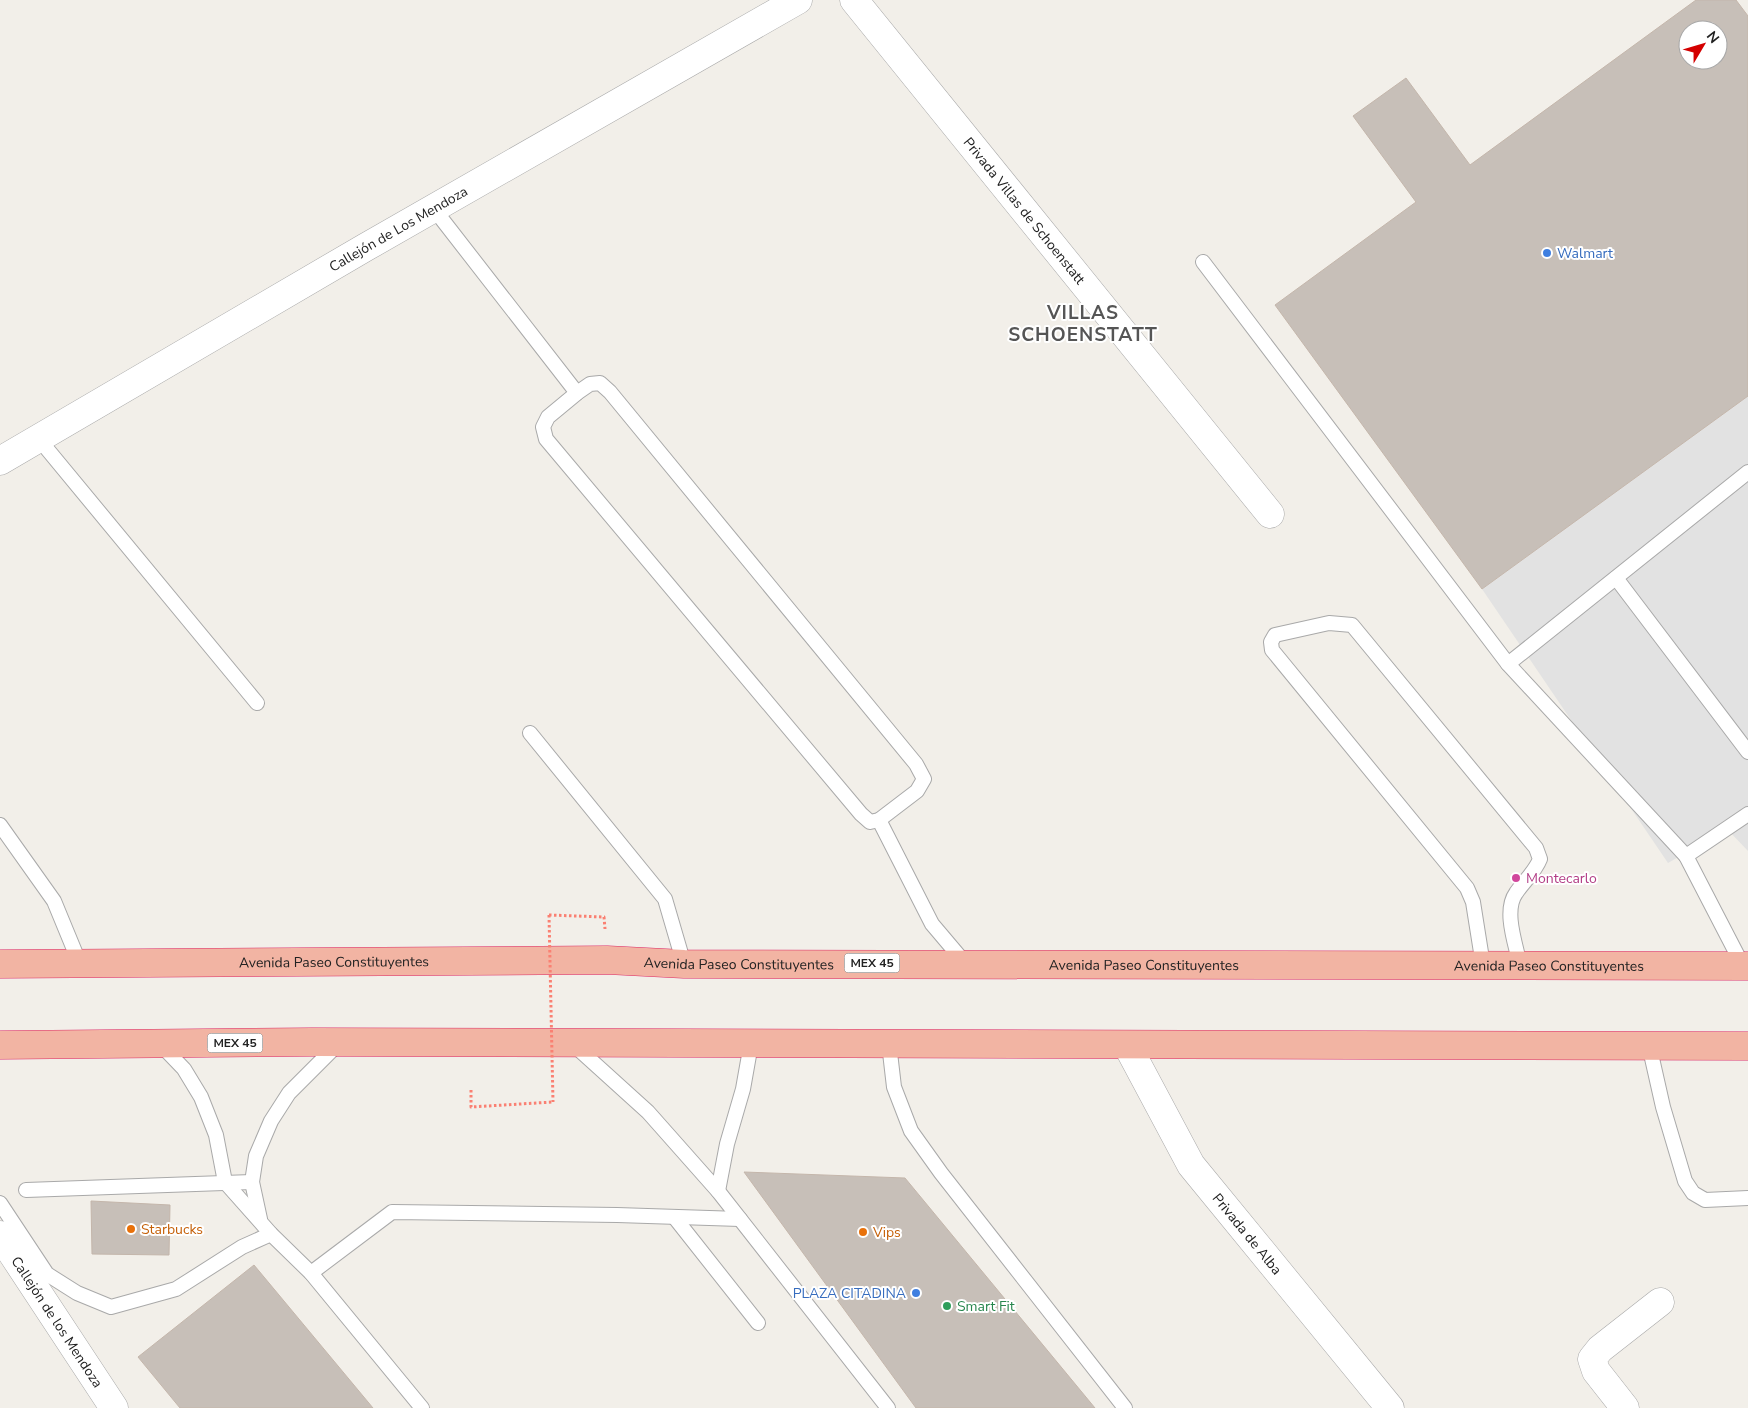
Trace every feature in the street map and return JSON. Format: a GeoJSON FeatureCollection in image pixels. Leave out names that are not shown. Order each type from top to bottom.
{"type":"FeatureCollection","features":[{"type":"Feature","properties":{"kind":"highway","name":"Avenida Paseo Constituyentes"},"geometry":{"type":"LineString","coordinates":[[0,964],[608,960],[684,964],[964,963],[1746,966]]}},
{"type":"Feature","properties":{"kind":"highway","name":"MEX 45"},"geometry":{"type":"LineString","coordinates":[[0,1045],[338,1042],[1748,1046]]}},
{"type":"Feature","properties":{"kind":"street","name":"Callejón de Los Mendoza"},"geometry":{"type":"LineString","coordinates":[[0,461],[798,0]]}},
{"type":"Feature","properties":{"kind":"street","name":"Privada Villas de Schoenstatt"},"geometry":{"type":"LineString","coordinates":[[854,0],[1270,514]]}},
{"type":"Feature","properties":{"kind":"street","name":"Privada de Alba"},"geometry":{"type":"LineString","coordinates":[[1127,1044],[1191,1165],[1390,1408]]}},
{"type":"Feature","properties":{"kind":"street","name":"Callejón de los Mendoza"},"geometry":{"type":"LineString","coordinates":[[0,1235],[114,1408]]}},
{"type":"Feature","properties":{"kind":"street"},"geometry":{"type":"LineString","coordinates":[[1625,1408],[1596,1371],[1592,1358],[1600,1349],[1660,1302]]}},
{"type":"Feature","properties":{"kind":"lane"},"geometry":{"type":"LineString","coordinates":[[434,209],[577,392]]}},
{"type":"Feature","properties":{"kind":"lane"},"geometry":{"type":"LineString","coordinates":[[1203,262],[1508,664],[1686,856],[1746,966]]}},
{"type":"Feature","properties":{"kind":"lane"},"geometry":{"type":"LineString","coordinates":[[600,383],[610,392],[916,764],[924,779],[917,791],[879,820],[870,822],[860,814],[546,440],[543,427],[548,417],[577,392],[590,384],[600,383]]}},
{"type":"Feature","properties":{"kind":"lane"},"geometry":{"type":"LineString","coordinates":[[38,438],[258,703]]}},
{"type":"Feature","properties":{"kind":"lane"},"geometry":{"type":"LineString","coordinates":[[1508,664],[1748,472]]}},
{"type":"Feature","properties":{"kind":"lane"},"geometry":{"type":"LineString","coordinates":[[1616,578],[1748,752]]}},
{"type":"Feature","properties":{"kind":"lane"},"geometry":{"type":"LineString","coordinates":[[1483,965],[1473,902],[1467,888],[1272,650],[1270,642],[1276,635],[1329,623],[1352,626],[1536,848],[1540,858],[1536,868],[1511,902],[1510,912],[1520,965]]}},
{"type":"Feature","properties":{"kind":"lane"},"geometry":{"type":"LineString","coordinates":[[530,733],[665,899],[684,964]]}},
{"type":"Feature","properties":{"kind":"lane"},"geometry":{"type":"LineString","coordinates":[[1686,856],[1748,814]]}},
{"type":"Feature","properties":{"kind":"lane"},"geometry":{"type":"LineString","coordinates":[[879,820],[932,924],[964,963]]}},
{"type":"Feature","properties":{"kind":"lane"},"geometry":{"type":"LineString","coordinates":[[0,825],[54,901],[80,964]]}},
{"type":"Feature","properties":{"kind":"lane"},"geometry":{"type":"LineString","coordinates":[[260,1219],[252,1182],[256,1156],[271,1121],[289,1093],[338,1042]]}},
{"type":"Feature","properties":{"kind":"lane"},"geometry":{"type":"LineString","coordinates":[[572,1043],[648,1112],[718,1191],[888,1408]]}},
{"type":"Feature","properties":{"kind":"lane"},"geometry":{"type":"LineString","coordinates":[[159,1044],[184,1069],[202,1096],[216,1135],[225,1182],[260,1219],[271,1234],[312,1273],[422,1408]]}},
{"type":"Feature","properties":{"kind":"lane"},"geometry":{"type":"LineString","coordinates":[[718,1191],[727,1144],[743,1089],[751,1044]]}},
{"type":"Feature","properties":{"kind":"lane"},"geometry":{"type":"LineString","coordinates":[[889,1044],[894,1087],[911,1131],[941,1173],[1125,1408]]}},
{"type":"Feature","properties":{"kind":"lane"},"geometry":{"type":"LineString","coordinates":[[1650,1046],[1662,1108],[1685,1181],[1693,1193],[1705,1200],[1748,1198]]}},
{"type":"Feature","properties":{"kind":"lane"},"geometry":{"type":"LineString","coordinates":[[26,1190],[252,1182]]}},
{"type":"Feature","properties":{"kind":"lane"},"geometry":{"type":"LineString","coordinates":[[0,1203],[47,1274],[77,1293],[111,1307],[176,1289],[242,1247],[271,1234]]}},
{"type":"Feature","properties":{"kind":"lane"},"geometry":{"type":"LineString","coordinates":[[312,1273],[392,1212],[617,1215],[740,1219]]}},
{"type":"Feature","properties":{"kind":"lane"},"geometry":{"type":"LineString","coordinates":[[675,1218],[758,1323]]}},
{"type":"Feature","properties":{"kind":"path"},"geometry":{"type":"LineString","coordinates":[[471,1090],[471,1107],[553,1102],[549,915]]}},
{"type":"Feature","properties":{"kind":"shaded area"},"geometry":{"type":"Polygon","coordinates":[[[1748,396],[1748,851],[1727,829],[1668,863],[1482,589],[1748,396]]]}},
{"type":"Feature","properties":{"kind":"building","name":"Walmart"},"geometry":{"type":"Polygon","coordinates":[[[1696,0],[1736,0],[1748,16],[1748,396],[1482,589],[1275,305],[1416,202],[1353,116],[1406,78],[1470,165],[1696,0]]]}},
{"type":"Feature","properties":{"kind":"building","name":"PLAZA CITADINA"},"geometry":{"type":"Polygon","coordinates":[[[744,1172],[905,1178],[1095,1408],[916,1408],[744,1172]]]}},
{"type":"Feature","properties":{"kind":"building","name":"Starbucks"},"geometry":{"type":"Polygon","coordinates":[[[91,1201],[170,1205],[169,1255],[92,1254],[91,1201]]]}},
{"type":"Feature","properties":{"kind":"building"},"geometry":{"type":"Polygon","coordinates":[[[254,1265],[373,1408],[180,1408],[138,1357],[254,1265]]]}},
{"type":"Feature","properties":{"kind":"place","name":"Walmart"},"geometry":{"type":"Point","coordinates":[1547,253]}},
{"type":"Feature","properties":{"kind":"place","name":"Montecarlo"},"geometry":{"type":"Point","coordinates":[1516,878]}},
{"type":"Feature","properties":{"kind":"place","name":"Starbucks"},"geometry":{"type":"Point","coordinates":[131,1229]}},
{"type":"Feature","properties":{"kind":"place","name":"Vips"},"geometry":{"type":"Point","coordinates":[863,1232]}},
{"type":"Feature","properties":{"kind":"place","name":"PLAZA CITADINA"},"geometry":{"type":"Point","coordinates":[916,1293]}},
{"type":"Feature","properties":{"kind":"place","name":"Smart Fit"},"geometry":{"type":"Point","coordinates":[947,1306]}},
{"type":"Feature","properties":{"kind":"district","name":"VILLAS SCHOENSTATT"},"geometry":{"type":"Point","coordinates":[1083,324]}}]}
